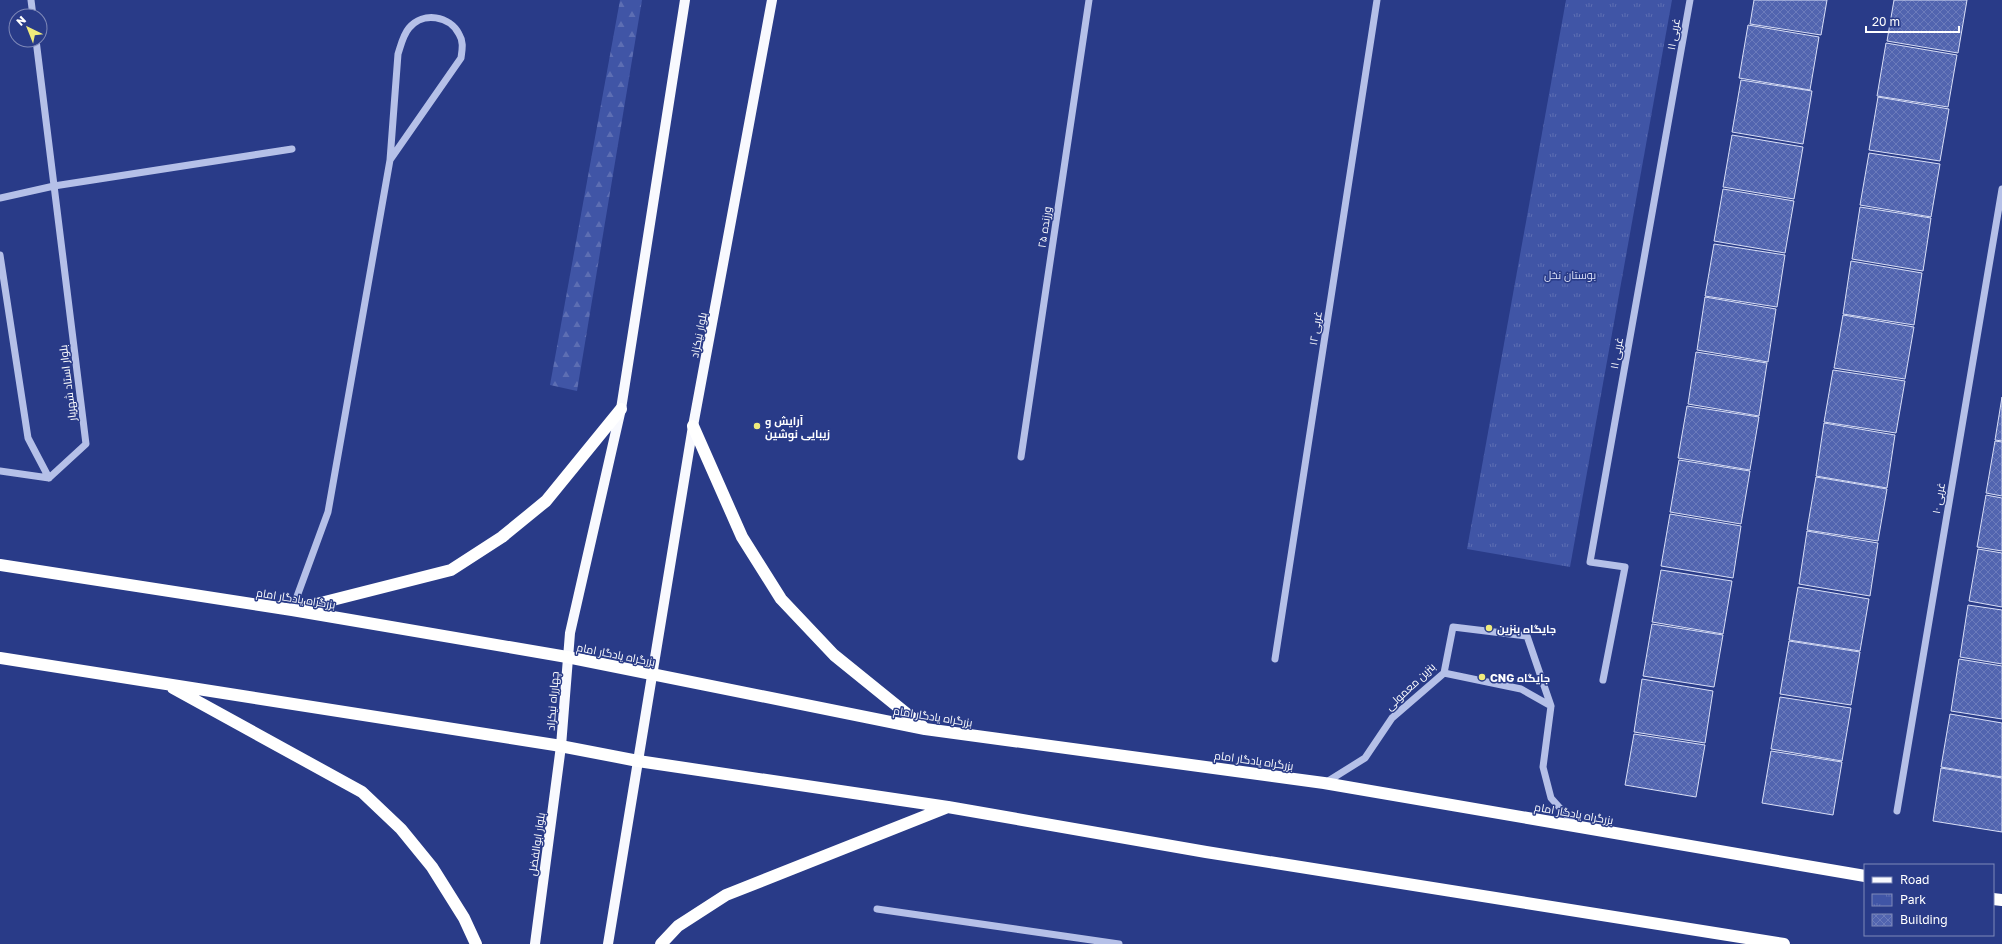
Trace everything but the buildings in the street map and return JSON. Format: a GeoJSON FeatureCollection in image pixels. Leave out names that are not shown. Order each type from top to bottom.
{"type":"FeatureCollection","features":[{"type":"Feature","properties":{"kind":"highway"},"geometry":{"type":"LineString","coordinates":[[292,610],[451,570],[502,537],[546,501],[621,409]]}},
{"type":"Feature","properties":{"kind":"highway"},"geometry":{"type":"LineString","coordinates":[[693,426],[742,537],[781,599],[834,655],[925,729]]}},
{"type":"Feature","properties":{"kind":"highway","name":"بزرگراه یادگار امام"},"geometry":{"type":"LineString","coordinates":[[0,565],[292,610],[567,658],[925,729],[1324,783],[1864,876]]}},
{"type":"Feature","properties":{"kind":"highway"},"geometry":{"type":"LineString","coordinates":[[0,658],[561,746],[638,760],[948,807],[1214,853],[1782,944]]}},
{"type":"Feature","properties":{"kind":"highway"},"geometry":{"type":"LineString","coordinates":[[165,684],[362,792],[401,829],[432,867],[464,918],[476,944]]}},
{"type":"Feature","properties":{"kind":"highway"},"geometry":{"type":"LineString","coordinates":[[661,944],[678,926],[726,895],[948,807]]}},
{"type":"Feature","properties":{"kind":"main road"},"geometry":{"type":"LineString","coordinates":[[567,658],[570,633],[621,409],[685,0]]}},
{"type":"Feature","properties":{"kind":"main road","name":"بلوار نیکزاد"},"geometry":{"type":"LineString","coordinates":[[652,675],[693,426],[772,0]]}},
{"type":"Feature","properties":{"kind":"main road","name":"چهارراه نیکزاد"},"geometry":{"type":"LineString","coordinates":[[561,746],[567,658]]}},
{"type":"Feature","properties":{"kind":"main road"},"geometry":{"type":"LineString","coordinates":[[608,944],[652,675]]}},
{"type":"Feature","properties":{"kind":"main road","name":"بلوار ابوالفضل"},"geometry":{"type":"LineString","coordinates":[[535,944],[561,746]]}},
{"type":"Feature","properties":{"kind":"street","name":"ورزنده ۲۵"},"geometry":{"type":"LineString","coordinates":[[1021,457],[1089,0]]}},
{"type":"Feature","properties":{"kind":"street","name":"غربی ۱۲"},"geometry":{"type":"LineString","coordinates":[[1275,659],[1377,0]]}},
{"type":"Feature","properties":{"kind":"street","name":"غربی ۱۱"},"geometry":{"type":"LineString","coordinates":[[1604,680],[1625,567],[1590,562],[1690,0]]}},
{"type":"Feature","properties":{"kind":"street"},"geometry":{"type":"LineString","coordinates":[[292,610],[328,512],[390,160],[398,54],[404,37],[410,27],[420,20],[432,17],[443,19],[454,26],[460,35],[463,47],[461,58],[390,160]]}},
{"type":"Feature","properties":{"kind":"street","name":"بلوار استاد شهریار"},"geometry":{"type":"LineString","coordinates":[[37,48],[86,444],[50,478]]}},
{"type":"Feature","properties":{"kind":"street"},"geometry":{"type":"LineString","coordinates":[[0,198],[54,186],[292,149]]}},
{"type":"Feature","properties":{"kind":"street","name":"غربی ۱۰"},"geometry":{"type":"LineString","coordinates":[[1897,811],[2002,189]]}},
{"type":"Feature","properties":{"kind":"street"},"geometry":{"type":"LineString","coordinates":[[0,255],[28,438],[50,478]]}},
{"type":"Feature","properties":{"kind":"street"},"geometry":{"type":"LineString","coordinates":[[0,470],[50,478]]}},
{"type":"Feature","properties":{"kind":"street","name":"بنزین معمولی"},"geometry":{"type":"LineString","coordinates":[[1324,783],[1365,758],[1392,718],[1444,673],[1453,627],[1527,636],[1552,706]]}},
{"type":"Feature","properties":{"kind":"street"},"geometry":{"type":"LineString","coordinates":[[1444,673],[1521,689],[1552,706],[1543,767],[1551,798],[1576,826]]}},
{"type":"Feature","properties":{"kind":"street"},"geometry":{"type":"LineString","coordinates":[[877,909],[1119,944]]}},
{"type":"Feature","properties":{"kind":"green space"},"geometry":{"type":"Polygon","coordinates":[[[620,0],[642,0],[577,391],[550,385],[620,0]]]}},
{"type":"Feature","properties":{"kind":"green space","name":"بوستان نخل"},"geometry":{"type":"Polygon","coordinates":[[[1566,0],[1672,0],[1570,567],[1467,549],[1566,0]]]}},
{"type":"Feature","properties":{"kind":"place","name":"آرایش و زیبایی نوشین"},"geometry":{"type":"Point","coordinates":[757,426]}},
{"type":"Feature","properties":{"kind":"place","name":"جایگاه بنزین"},"geometry":{"type":"Point","coordinates":[1489,628]}},
{"type":"Feature","properties":{"kind":"place","name":"CNG جایگاه"},"geometry":{"type":"Point","coordinates":[1482,677]}}]}
